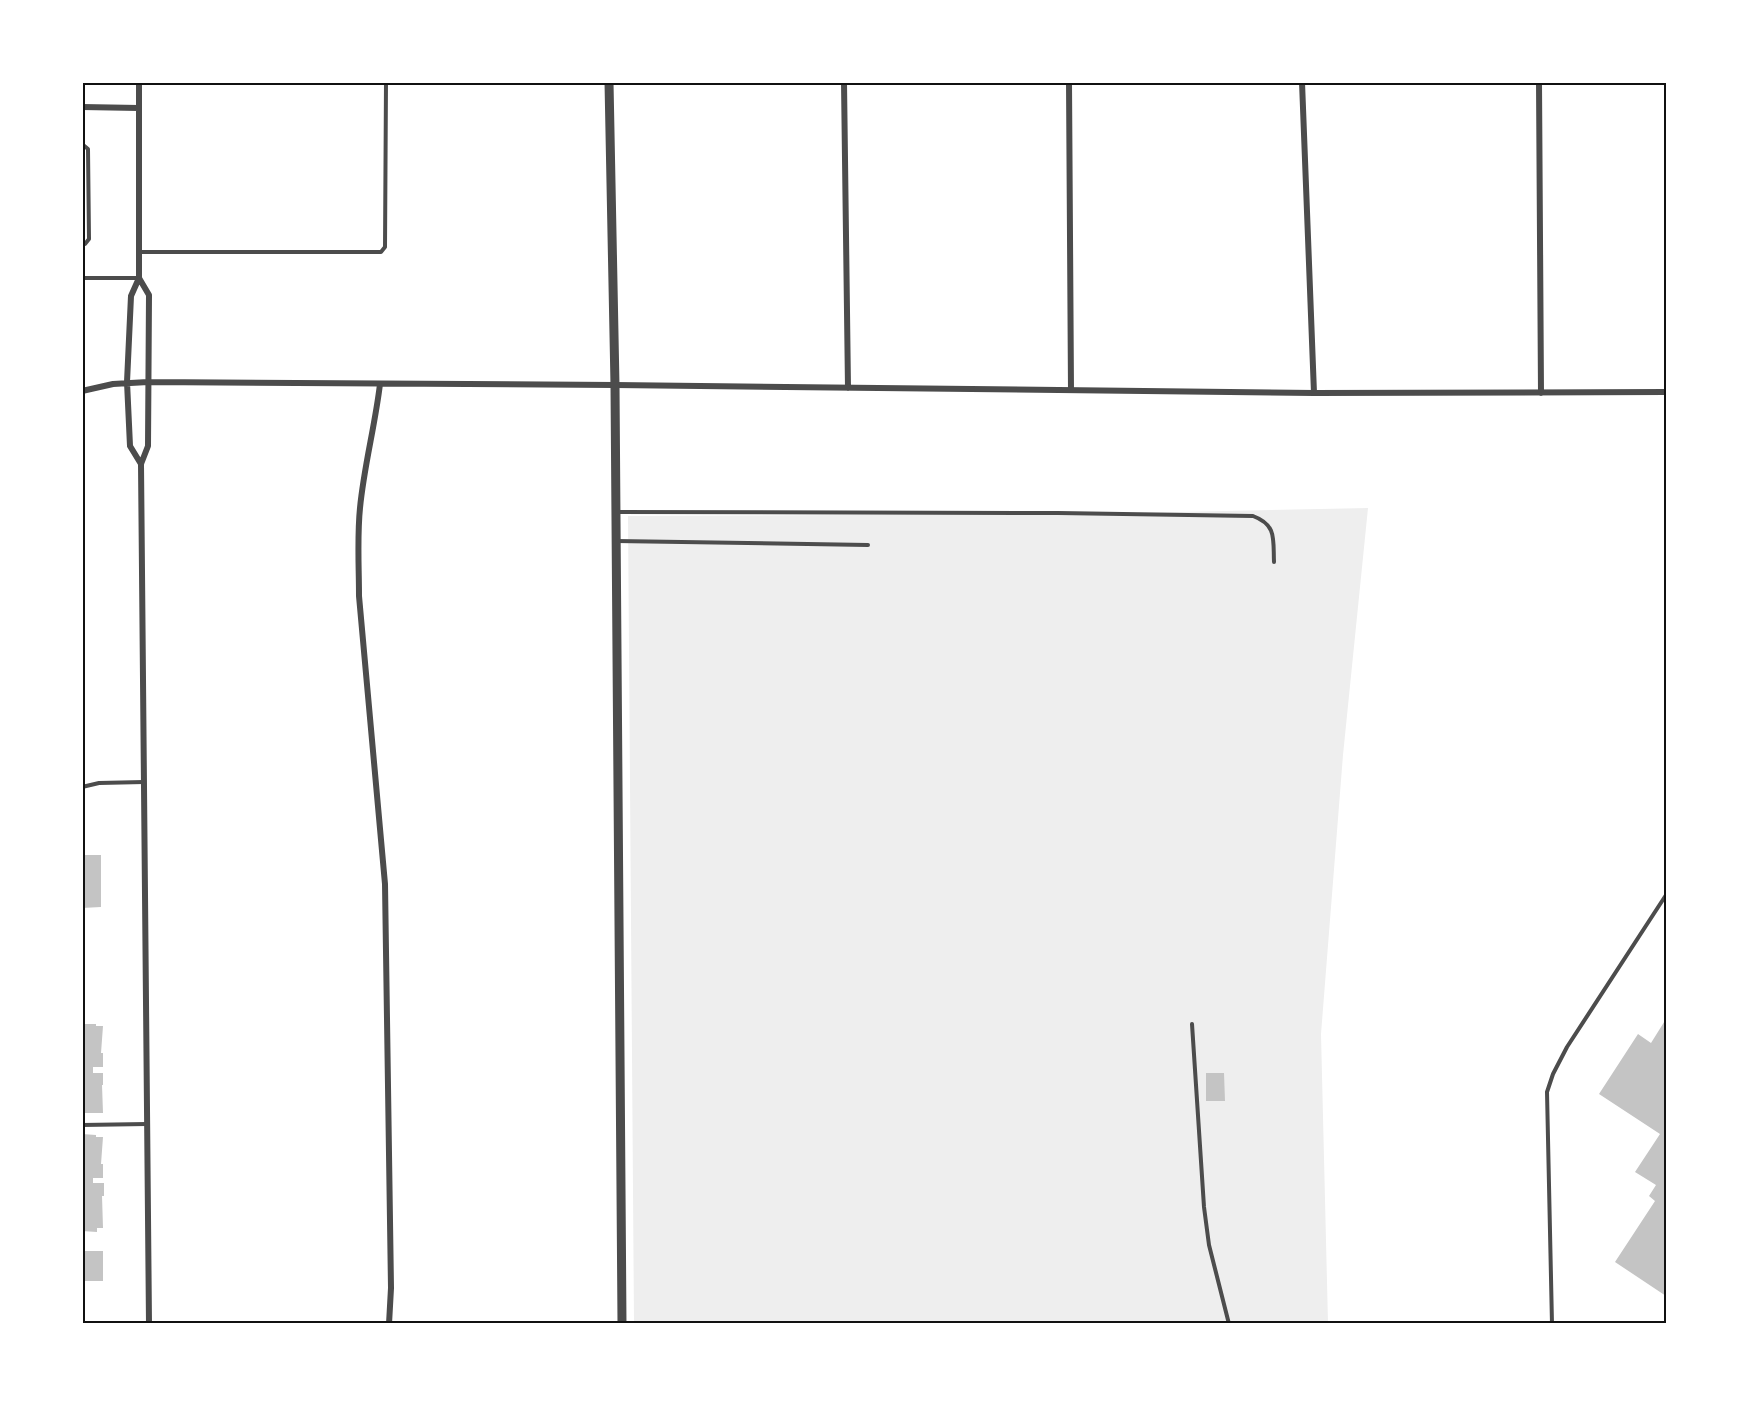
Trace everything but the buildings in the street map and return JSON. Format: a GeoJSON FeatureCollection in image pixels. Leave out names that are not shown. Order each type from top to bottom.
{"type":"FeatureCollection","features":[{"type":"Feature","properties":{"kind":"street"},"geometry":{"type":"LineString","coordinates":[[139,82],[139,278],[131,296],[127,382],[130,446],[141,464]]}},
{"type":"Feature","properties":{"kind":"street"},"geometry":{"type":"LineString","coordinates":[[609,82],[615,385],[622,1323]]}},
{"type":"Feature","properties":{"kind":"street"},"geometry":{"type":"LineString","coordinates":[[844,82],[848,388]]}},
{"type":"Feature","properties":{"kind":"street"},"geometry":{"type":"LineString","coordinates":[[1069,82],[1071,390]]}},
{"type":"Feature","properties":{"kind":"street"},"geometry":{"type":"LineString","coordinates":[[1302,82],[1314,393]]}},
{"type":"Feature","properties":{"kind":"street"},"geometry":{"type":"LineString","coordinates":[[1539,82],[1541,393]]}},
{"type":"Feature","properties":{"kind":"street"},"geometry":{"type":"LineString","coordinates":[[82,107],[139,108]]}},
{"type":"Feature","properties":{"kind":"street"},"geometry":{"type":"LineString","coordinates":[[139,278],[149,295],[148,446],[141,464],[149,1323]]}},
{"type":"Feature","properties":{"kind":"street"},"geometry":{"type":"LineString","coordinates":[[82,391],[127,382],[148,382],[1314,393],[1666,392]]}},
{"type":"Feature","properties":{"kind":"street"},"geometry":{"type":"LineString","coordinates":[[380,384],[360,509],[359,585],[385,884],[391,1288],[389,1323]]}},
{"type":"Feature","properties":{"kind":"lane"},"geometry":{"type":"LineString","coordinates":[[140,252],[383,251],[385,247],[386,82]]}},
{"type":"Feature","properties":{"kind":"lane"},"geometry":{"type":"LineString","coordinates":[[82,144],[88,149],[89,238],[85,244],[82,244]]}},
{"type":"Feature","properties":{"kind":"lane"},"geometry":{"type":"LineString","coordinates":[[82,278],[139,278]]}},
{"type":"Feature","properties":{"kind":"lane"},"geometry":{"type":"LineString","coordinates":[[615,512],[1252,516],[1270,526],[1274,561]]}},
{"type":"Feature","properties":{"kind":"lane"},"geometry":{"type":"LineString","coordinates":[[615,541],[868,545]]}},
{"type":"Feature","properties":{"kind":"lane"},"geometry":{"type":"LineString","coordinates":[[82,787],[99,783],[144,782]]}},
{"type":"Feature","properties":{"kind":"lane"},"geometry":{"type":"LineString","coordinates":[[1552,1323],[1548,1092],[1553,1074],[1567,1047],[1666,895]]}},
{"type":"Feature","properties":{"kind":"lane"},"geometry":{"type":"LineString","coordinates":[[1192,1024],[1204,1207],[1209,1245],[1228,1323]]}},
{"type":"Feature","properties":{"kind":"lane"},"geometry":{"type":"LineString","coordinates":[[82,1125],[147,1124]]}},
{"type":"Feature","properties":{"kind":"shaded area"},"geometry":{"type":"Polygon","coordinates":[[[1368,508],[1343,755],[1321,1034],[1328,1323],[634,1323],[628,516],[1084,514],[1368,508]]]}}]}
